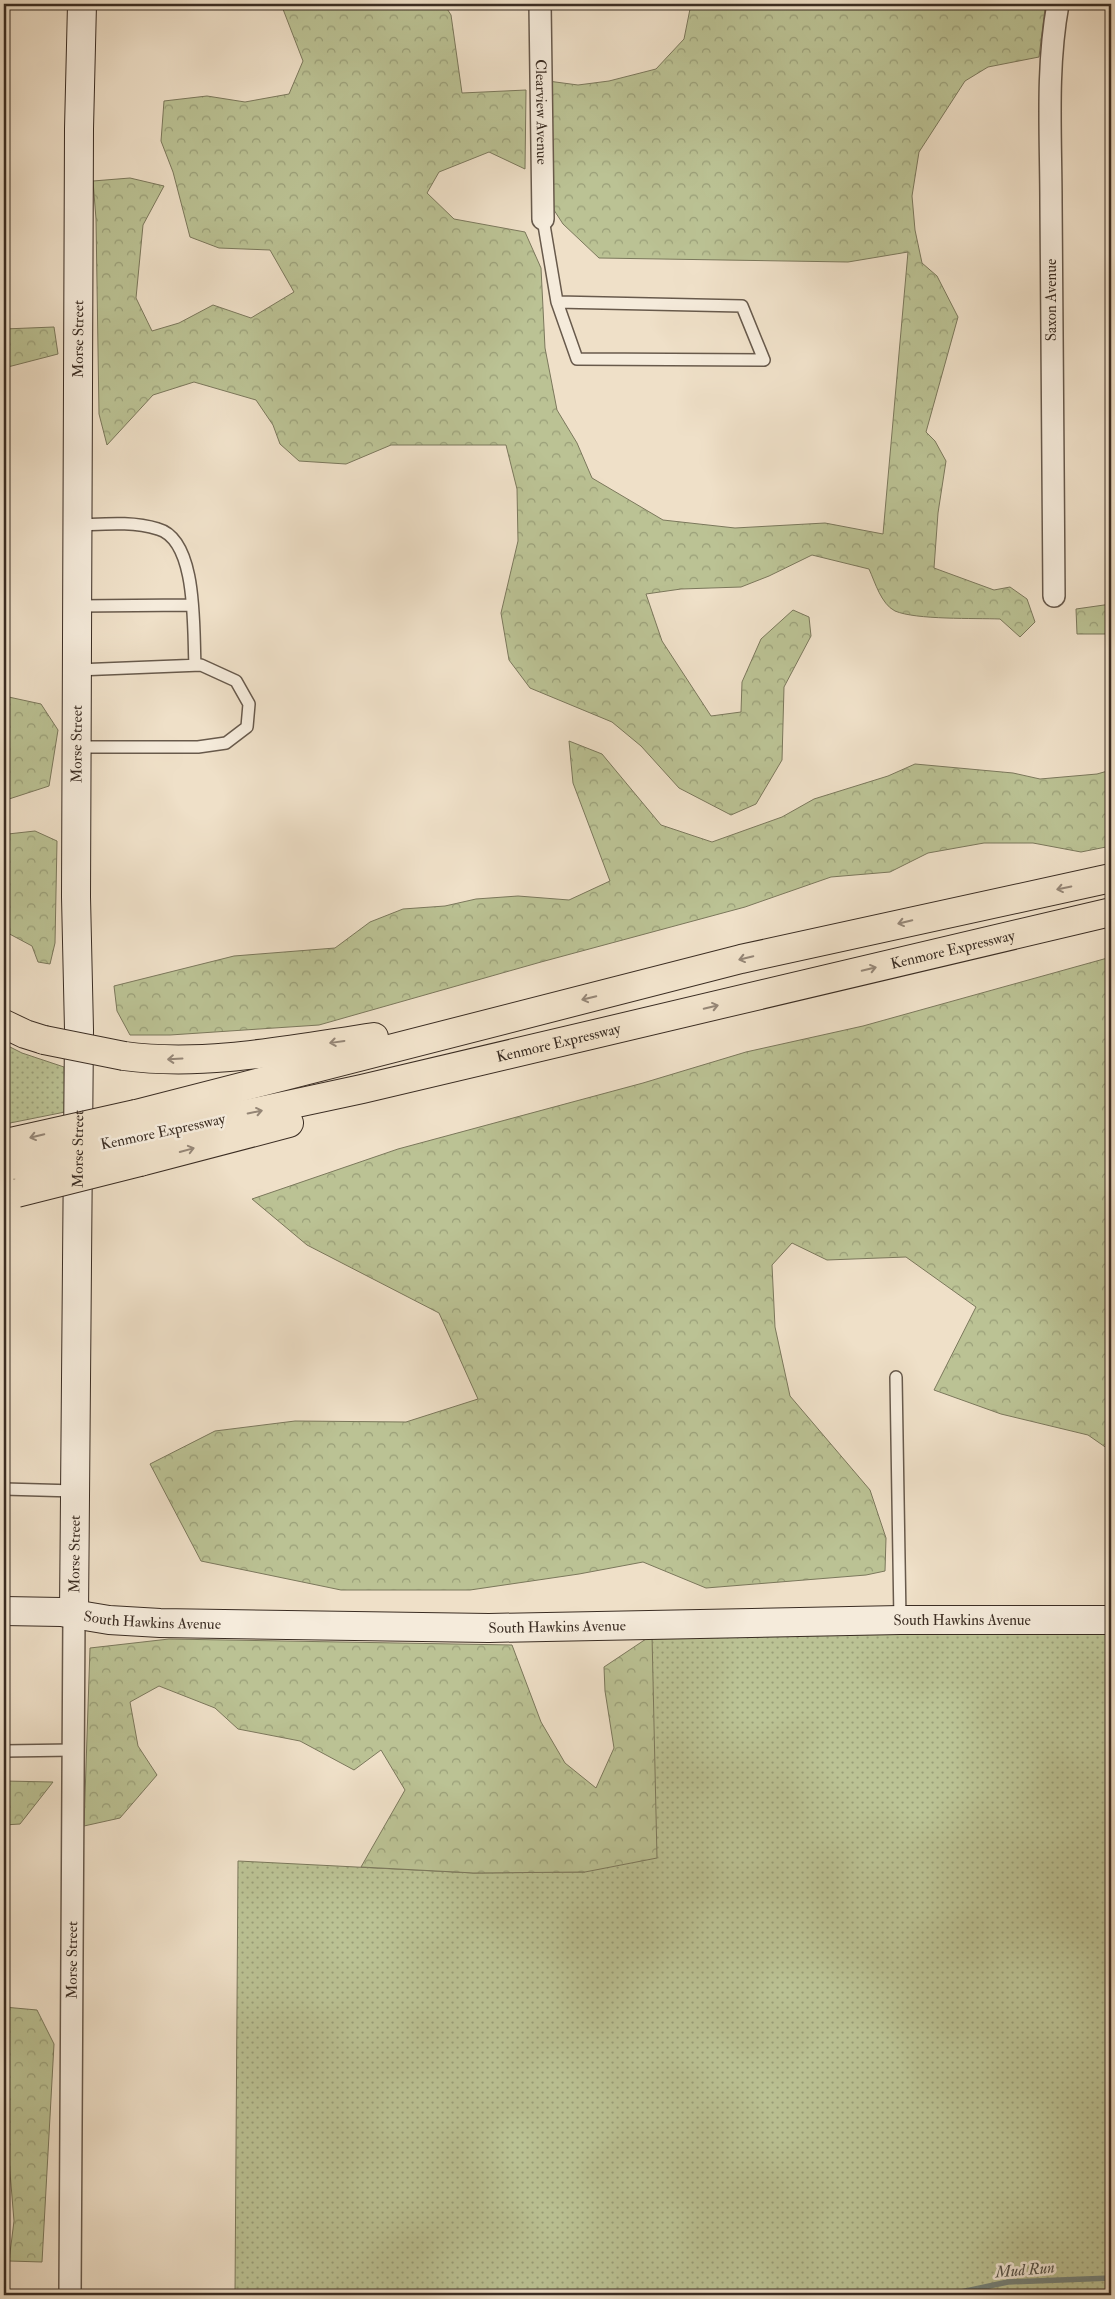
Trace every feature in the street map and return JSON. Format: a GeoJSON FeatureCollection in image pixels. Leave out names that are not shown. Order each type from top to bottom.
{"type":"FeatureCollection","features":[{"type":"Feature","properties":{"kind":"highway"},"geometry":{"type":"LineString","coordinates":[[10,1195],[138,1138],[506,1019],[741,959],[1111,878]]}},
{"type":"Feature","properties":{"kind":"highway","name":"Kenmore Expressway"},"geometry":{"type":"LineString","coordinates":[[9,1155],[138,1138],[444,1082],[663,1018],[1111,912]]}},
{"type":"Feature","properties":{"kind":"highway"},"geometry":{"type":"LineString","coordinates":[[4,1024],[44,1040],[153,1060],[243,1055],[506,1019]]}},
{"type":"Feature","properties":{"kind":"street","name":"Morse Street"},"geometry":{"type":"LineString","coordinates":[[70,2295],[79,1030],[76,897],[79,129],[82,4]]}},
{"type":"Feature","properties":{"kind":"street","name":"Clearview Avenue"},"geometry":{"type":"LineString","coordinates":[[540,4],[543,219]]}},
{"type":"Feature","properties":{"kind":"street","name":"Saxon Avenue"},"geometry":{"type":"LineString","coordinates":[[1054,596],[1055,444],[1051,352],[1051,80],[1054,27],[1058,4]]}},
{"type":"Feature","properties":{"kind":"street","name":"South Hawkins Avenue"},"geometry":{"type":"LineString","coordinates":[[4,1611],[61,1612],[109,1620],[160,1622],[479,1628],[900,1620],[1111,1620]]}},
{"type":"Feature","properties":{"kind":"lane"},"geometry":{"type":"LineString","coordinates":[[543,219],[557,302],[577,359],[764,360],[742,306],[557,302]]}},
{"type":"Feature","properties":{"kind":"lane"},"geometry":{"type":"LineString","coordinates":[[78,525],[130,523],[160,529],[173,537],[180,545],[185,561],[192,605],[195,665]]}},
{"type":"Feature","properties":{"kind":"lane"},"geometry":{"type":"LineString","coordinates":[[78,606],[192,605]]}},
{"type":"Feature","properties":{"kind":"lane"},"geometry":{"type":"LineString","coordinates":[[77,748],[198,747],[226,742],[247,727],[248,704],[236,681],[201,665],[78,670]]}},
{"type":"Feature","properties":{"kind":"lane"},"geometry":{"type":"LineString","coordinates":[[896,1377],[900,1620]]}},
{"type":"Feature","properties":{"kind":"lane"},"geometry":{"type":"LineString","coordinates":[[4,1489],[75,1491]]}},
{"type":"Feature","properties":{"kind":"lane"},"geometry":{"type":"LineString","coordinates":[[4,1751],[73,1750]]}},
{"type":"Feature","properties":{"kind":"green space"},"geometry":{"type":"Polygon","coordinates":[[[281,4],[444,4],[451,15],[462,93],[526,90],[525,169],[489,152],[439,172],[427,193],[454,219],[525,232],[541,268],[545,348],[557,410],[577,443],[592,478],[663,520],[735,528],[825,523],[883,534],[908,252],[848,262],[599,258],[563,224],[552,207],[548,81],[578,85],[609,81],[656,69],[684,39],[691,4],[1040,4],[1045,9],[1039,57],[988,67],[965,81],[919,152],[912,196],[915,230],[922,263],[937,276],[958,317],[926,432],[935,441],[946,461],[938,513],[934,568],[994,590],[1010,587],[1027,599],[1035,622],[1020,637],[1000,619],[917,616],[895,611],[890,608],[879,592],[869,569],[812,555],[741,587],[681,589],[646,594],[662,641],[711,716],[741,712],[742,682],[761,639],[793,610],[809,617],[811,636],[784,687],[782,760],[756,804],[731,815],[679,788],[641,746],[612,722],[530,688],[509,660],[501,613],[518,541],[517,489],[506,445],[391,445],[346,464],[299,461],[280,444],[273,425],[256,400],[194,382],[153,395],[107,445],[99,414],[96,219],[93,181],[130,178],[164,186],[143,225],[136,298],[152,331],[179,323],[213,305],[251,318],[294,292],[270,250],[219,248],[190,237],[173,172],[161,141],[164,101],[207,96],[245,102],[289,94],[303,61],[281,4]]]}},
{"type":"Feature","properties":{"kind":"green space"},"geometry":{"type":"Polygon","coordinates":[[[54,327],[58,354],[4,368],[4,329],[54,327]]]}},
{"type":"Feature","properties":{"kind":"green space"},"geometry":{"type":"Polygon","coordinates":[[[1111,604],[1111,634],[1077,634],[1076,609],[1111,604]]]}},
{"type":"Feature","properties":{"kind":"green space"},"geometry":{"type":"Polygon","coordinates":[[[4,696],[41,704],[58,730],[49,786],[9,799],[4,795],[4,696]]]}},
{"type":"Feature","properties":{"kind":"green space"},"geometry":{"type":"Polygon","coordinates":[[[569,741],[602,754],[661,825],[712,842],[782,817],[814,799],[888,776],[915,764],[1013,773],[1040,779],[1097,774],[1111,770],[1111,846],[1081,852],[1033,843],[984,843],[928,853],[890,872],[831,877],[745,907],[319,1025],[170,1035],[130,1035],[117,1011],[114,986],[234,956],[335,948],[370,922],[403,909],[445,906],[476,899],[518,896],[569,900],[610,881],[573,783],[569,741]]]}},
{"type":"Feature","properties":{"kind":"green space"},"geometry":{"type":"Polygon","coordinates":[[[35,831],[57,841],[55,943],[50,964],[38,962],[32,946],[4,931],[4,840],[8,834],[35,831]]]}},
{"type":"Feature","properties":{"kind":"green space"},"geometry":{"type":"Polygon","coordinates":[[[1111,957],[1111,1451],[1088,1435],[1001,1414],[934,1390],[976,1307],[906,1257],[827,1260],[792,1243],[772,1265],[775,1327],[790,1396],[870,1490],[886,1538],[885,1571],[866,1575],[706,1588],[643,1562],[579,1574],[470,1590],[341,1590],[201,1561],[150,1464],[215,1431],[295,1421],[406,1422],[478,1399],[439,1313],[307,1245],[252,1199],[398,1149],[643,1083],[746,1052],[863,1026],[1111,957]]]}},
{"type":"Feature","properties":{"kind":"green space"},"geometry":{"type":"Polygon","coordinates":[[[4,1044],[22,1053],[64,1067],[65,1112],[10,1123],[10,1128],[4,1130],[4,1044]]]}},
{"type":"Feature","properties":{"kind":"green space"},"geometry":{"type":"Polygon","coordinates":[[[1111,1631],[1111,2295],[235,2295],[238,1861],[474,1873],[585,1872],[652,1635],[1111,1631]]]}},
{"type":"Feature","properties":{"kind":"green space"},"geometry":{"type":"Polygon","coordinates":[[[652,1635],[657,1858],[585,1872],[474,1873],[361,1867],[405,1790],[381,1750],[354,1770],[300,1741],[238,1729],[215,1708],[159,1686],[130,1702],[138,1746],[157,1775],[120,1818],[84,1826],[90,1648],[169,1639],[512,1645],[541,1722],[565,1763],[596,1788],[614,1748],[605,1691],[604,1667],[652,1635]]]}},
{"type":"Feature","properties":{"kind":"green space"},"geometry":{"type":"Polygon","coordinates":[[[4,1781],[53,1782],[20,1824],[4,1825],[4,1781]]]}},
{"type":"Feature","properties":{"kind":"green space"},"geometry":{"type":"Polygon","coordinates":[[[4,2007],[37,2010],[54,2044],[42,2262],[9,2261],[14,2221],[9,2160],[4,2163],[4,2007]]]}},
{"type":"Feature","properties":{"kind":"waterway","name":"Mud Run"},"geometry":{"type":"LineString","coordinates":[[851,2295],[961,2292],[1008,2282],[1111,2278]]}}]}
